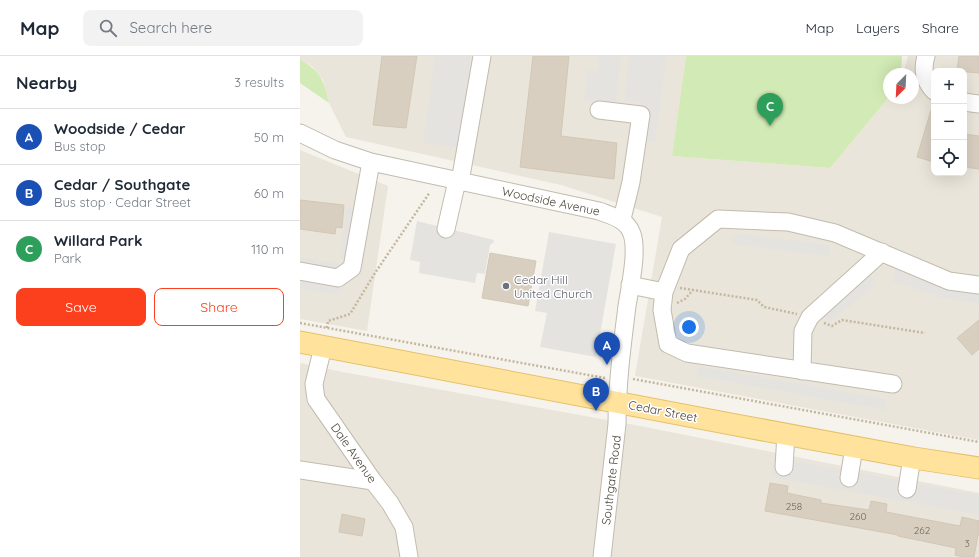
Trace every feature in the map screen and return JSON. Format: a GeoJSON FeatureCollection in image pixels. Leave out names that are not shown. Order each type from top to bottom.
{"type":"FeatureCollection","features":[{"type":"Feature","properties":{"kind":"main road","name":"Cedar Street"},"geometry":{"type":"LineString","coordinates":[[300,342],[324,338],[617,402],[854,447],[979,468]]}},
{"type":"Feature","properties":{"kind":"street"},"geometry":{"type":"LineString","coordinates":[[446,229],[458,181],[482,56]]}},
{"type":"Feature","properties":{"kind":"street"},"geometry":{"type":"LineString","coordinates":[[926,56],[924,74],[928,85],[931,88]]}},
{"type":"Feature","properties":{"kind":"street"},"geometry":{"type":"LineString","coordinates":[[967,102],[979,104]]}},
{"type":"Feature","properties":{"kind":"street"},"geometry":{"type":"LineString","coordinates":[[599,110],[640,115],[631,182],[622,219],[632,233],[635,252],[620,364],[617,402]]}},
{"type":"Feature","properties":{"kind":"street","name":"Woodside Avenue"},"geometry":{"type":"LineString","coordinates":[[300,133],[335,150],[371,162],[599,211],[622,219]]}},
{"type":"Feature","properties":{"kind":"street"},"geometry":{"type":"LineString","coordinates":[[300,271],[338,278],[352,268],[371,162]]}},
{"type":"Feature","properties":{"kind":"street"},"geometry":{"type":"LineString","coordinates":[[893,384],[687,354],[668,344],[662,310],[664,292],[681,249],[718,219],[788,222],[835,233],[949,281],[979,286]]}},
{"type":"Feature","properties":{"kind":"street"},"geometry":{"type":"LineString","coordinates":[[802,371],[803,331],[810,317],[882,252]]}},
{"type":"Feature","properties":{"kind":"street"},"geometry":{"type":"LineString","coordinates":[[630,285],[664,292]]}},
{"type":"Feature","properties":{"kind":"street","name":"Dale Avenue"},"geometry":{"type":"LineString","coordinates":[[324,338],[314,384],[316,399],[390,503],[404,527],[409,557]]}},
{"type":"Feature","properties":{"kind":"street","name":"Southgate Road"},"geometry":{"type":"LineString","coordinates":[[602,557],[617,424],[617,402]]}},
{"type":"Feature","properties":{"kind":"street"},"geometry":{"type":"LineString","coordinates":[[784,467],[786,434]]}},
{"type":"Feature","properties":{"kind":"street"},"geometry":{"type":"LineString","coordinates":[[849,478],[854,447]]}},
{"type":"Feature","properties":{"kind":"street"},"geometry":{"type":"LineString","coordinates":[[907,489],[912,457]]}},
{"type":"Feature","properties":{"kind":"street"},"geometry":{"type":"LineString","coordinates":[[300,470],[373,481]]}},
{"type":"Feature","properties":{"kind":"path"},"geometry":{"type":"LineString","coordinates":[[324,338],[328,321],[350,314],[375,273],[430,192]]}},
{"type":"Feature","properties":{"kind":"path"},"geometry":{"type":"LineString","coordinates":[[662,310],[685,299],[693,290],[757,300],[764,307],[810,317],[832,326],[842,320],[925,333]]}},
{"type":"Feature","properties":{"kind":"path"},"geometry":{"type":"LineString","coordinates":[[300,323],[324,338],[605,378]]}},
{"type":"Feature","properties":{"kind":"path"},"geometry":{"type":"LineString","coordinates":[[630,378],[979,442]]}},
{"type":"Feature","properties":{"kind":"shaded area"},"geometry":{"type":"Polygon","coordinates":[[[300,56],[686,56],[672,156],[830,168],[883,104],[919,104],[919,68],[905,68],[908,56],[979,56],[979,440],[635,376],[662,217],[561,185],[346,137],[329,103],[323,80],[313,67],[300,59],[300,56]]]}},
{"type":"Feature","properties":{"kind":"shaded area"},"geometry":{"type":"Polygon","coordinates":[[[435,56],[471,56],[459,148],[423,143],[435,56]]]}},
{"type":"Feature","properties":{"kind":"shaded area"},"geometry":{"type":"Polygon","coordinates":[[[592,56],[621,56],[616,104],[584,100],[587,70],[597,71],[598,57],[592,56]]]}},
{"type":"Feature","properties":{"kind":"shaded area"},"geometry":{"type":"Polygon","coordinates":[[[629,56],[667,56],[655,142],[637,139],[642,102],[624,101],[629,56]]]}},
{"type":"Feature","properties":{"kind":"shaded area"},"geometry":{"type":"Polygon","coordinates":[[[300,150],[388,186],[367,331],[300,319],[300,150]]]}},
{"type":"Feature","properties":{"kind":"shaded area"},"geometry":{"type":"Polygon","coordinates":[[[346,208],[362,210],[353,260],[340,259],[346,208]]]}},
{"type":"Feature","properties":{"kind":"shaded area"},"geometry":{"type":"Polygon","coordinates":[[[417,221],[494,240],[490,245],[485,274],[477,273],[475,283],[419,273],[420,262],[410,260],[417,221]]]}},
{"type":"Feature","properties":{"kind":"shaded area"},"geometry":{"type":"Polygon","coordinates":[[[549,232],[616,244],[596,357],[540,347],[547,313],[535,311],[549,232]]]}},
{"type":"Feature","properties":{"kind":"shaded area"},"geometry":{"type":"Polygon","coordinates":[[[733,233],[830,245],[828,256],[732,244],[733,233]]]}},
{"type":"Feature","properties":{"kind":"shaded area"},"geometry":{"type":"Polygon","coordinates":[[[300,257],[344,265],[339,295],[300,289],[300,257]]]}},
{"type":"Feature","properties":{"kind":"shaded area"},"geometry":{"type":"Polygon","coordinates":[[[896,269],[949,289],[979,294],[979,304],[942,298],[892,281],[896,269]]]}},
{"type":"Feature","properties":{"kind":"shaded area"},"geometry":{"type":"Polygon","coordinates":[[[870,275],[877,284],[830,322],[823,314],[870,275]]]}},
{"type":"Feature","properties":{"kind":"shaded area"},"geometry":{"type":"Polygon","coordinates":[[[300,363],[635,425],[979,493],[979,557],[300,557],[300,363]]]}},
{"type":"Feature","properties":{"kind":"shaded area"},"geometry":{"type":"Polygon","coordinates":[[[698,366],[887,399],[885,410],[696,376],[698,366]]]}},
{"type":"Feature","properties":{"kind":"shaded area"},"geometry":{"type":"Polygon","coordinates":[[[774,457],[979,495],[979,515],[771,477],[774,457]]]}},
{"type":"Feature","properties":{"kind":"green space"},"geometry":{"type":"Polygon","coordinates":[[[686,56],[902,56],[901,68],[883,68],[883,104],[830,168],[672,156],[686,56]]]}},
{"type":"Feature","properties":{"kind":"green space"},"geometry":{"type":"Polygon","coordinates":[[[300,59],[313,68],[320,77],[329,103],[300,83],[300,59]]]}},
{"type":"Feature","properties":{"kind":"building"},"geometry":{"type":"Polygon","coordinates":[[[382,56],[417,56],[406,128],[373,125],[382,56]]]}},
{"type":"Feature","properties":{"kind":"building"},"geometry":{"type":"Polygon","coordinates":[[[533,56],[569,56],[561,136],[617,143],[614,179],[520,167],[533,56]]]}},
{"type":"Feature","properties":{"kind":"building"},"geometry":{"type":"Polygon","coordinates":[[[959,56],[979,56],[979,73],[967,72],[967,68],[957,68],[959,56]]]}},
{"type":"Feature","properties":{"kind":"building"},"geometry":{"type":"Polygon","coordinates":[[[931,110],[931,161],[917,157],[931,110]]]}},
{"type":"Feature","properties":{"kind":"building"},"geometry":{"type":"Polygon","coordinates":[[[967,134],[979,136],[979,169],[967,167],[967,134]]]}},
{"type":"Feature","properties":{"kind":"building"},"geometry":{"type":"Polygon","coordinates":[[[300,200],[344,205],[342,228],[336,227],[335,234],[300,229],[300,200]]]}},
{"type":"Feature","properties":{"kind":"building","name":"Cedar Hill United Church"},"geometry":{"type":"Polygon","coordinates":[[[490,253],[536,261],[528,306],[482,298],[490,253]]]}},
{"type":"Feature","properties":{"kind":"building"},"geometry":{"type":"Polygon","coordinates":[[[979,320],[979,349],[972,355],[957,338],[979,320]]]}},
{"type":"Feature","properties":{"kind":"building"},"geometry":{"type":"Polygon","coordinates":[[[770,483],[788,486],[787,493],[821,500],[821,503],[869,510],[871,501],[887,504],[886,512],[960,526],[962,517],[979,521],[979,530],[974,557],[955,555],[956,548],[898,535],[765,511],[770,483]]]}},
{"type":"Feature","properties":{"kind":"building"},"geometry":{"type":"Polygon","coordinates":[[[342,514],[365,519],[362,536],[339,532],[342,514]]]}},
{"type":"Feature","properties":{"kind":"place","name":"Willard Park"},"geometry":{"type":"Point","coordinates":[770,126]}},
{"type":"Feature","properties":{"kind":"place","name":"Cedar Hill United Church"},"geometry":{"type":"Point","coordinates":[506,286]}},
{"type":"Feature","properties":{"kind":"place","name":"Woodside / Cedar"},"geometry":{"type":"Point","coordinates":[607,365]}},
{"type":"Feature","properties":{"kind":"place","name":"Cedar / Southgate"},"geometry":{"type":"Point","coordinates":[596,411]}}]}
